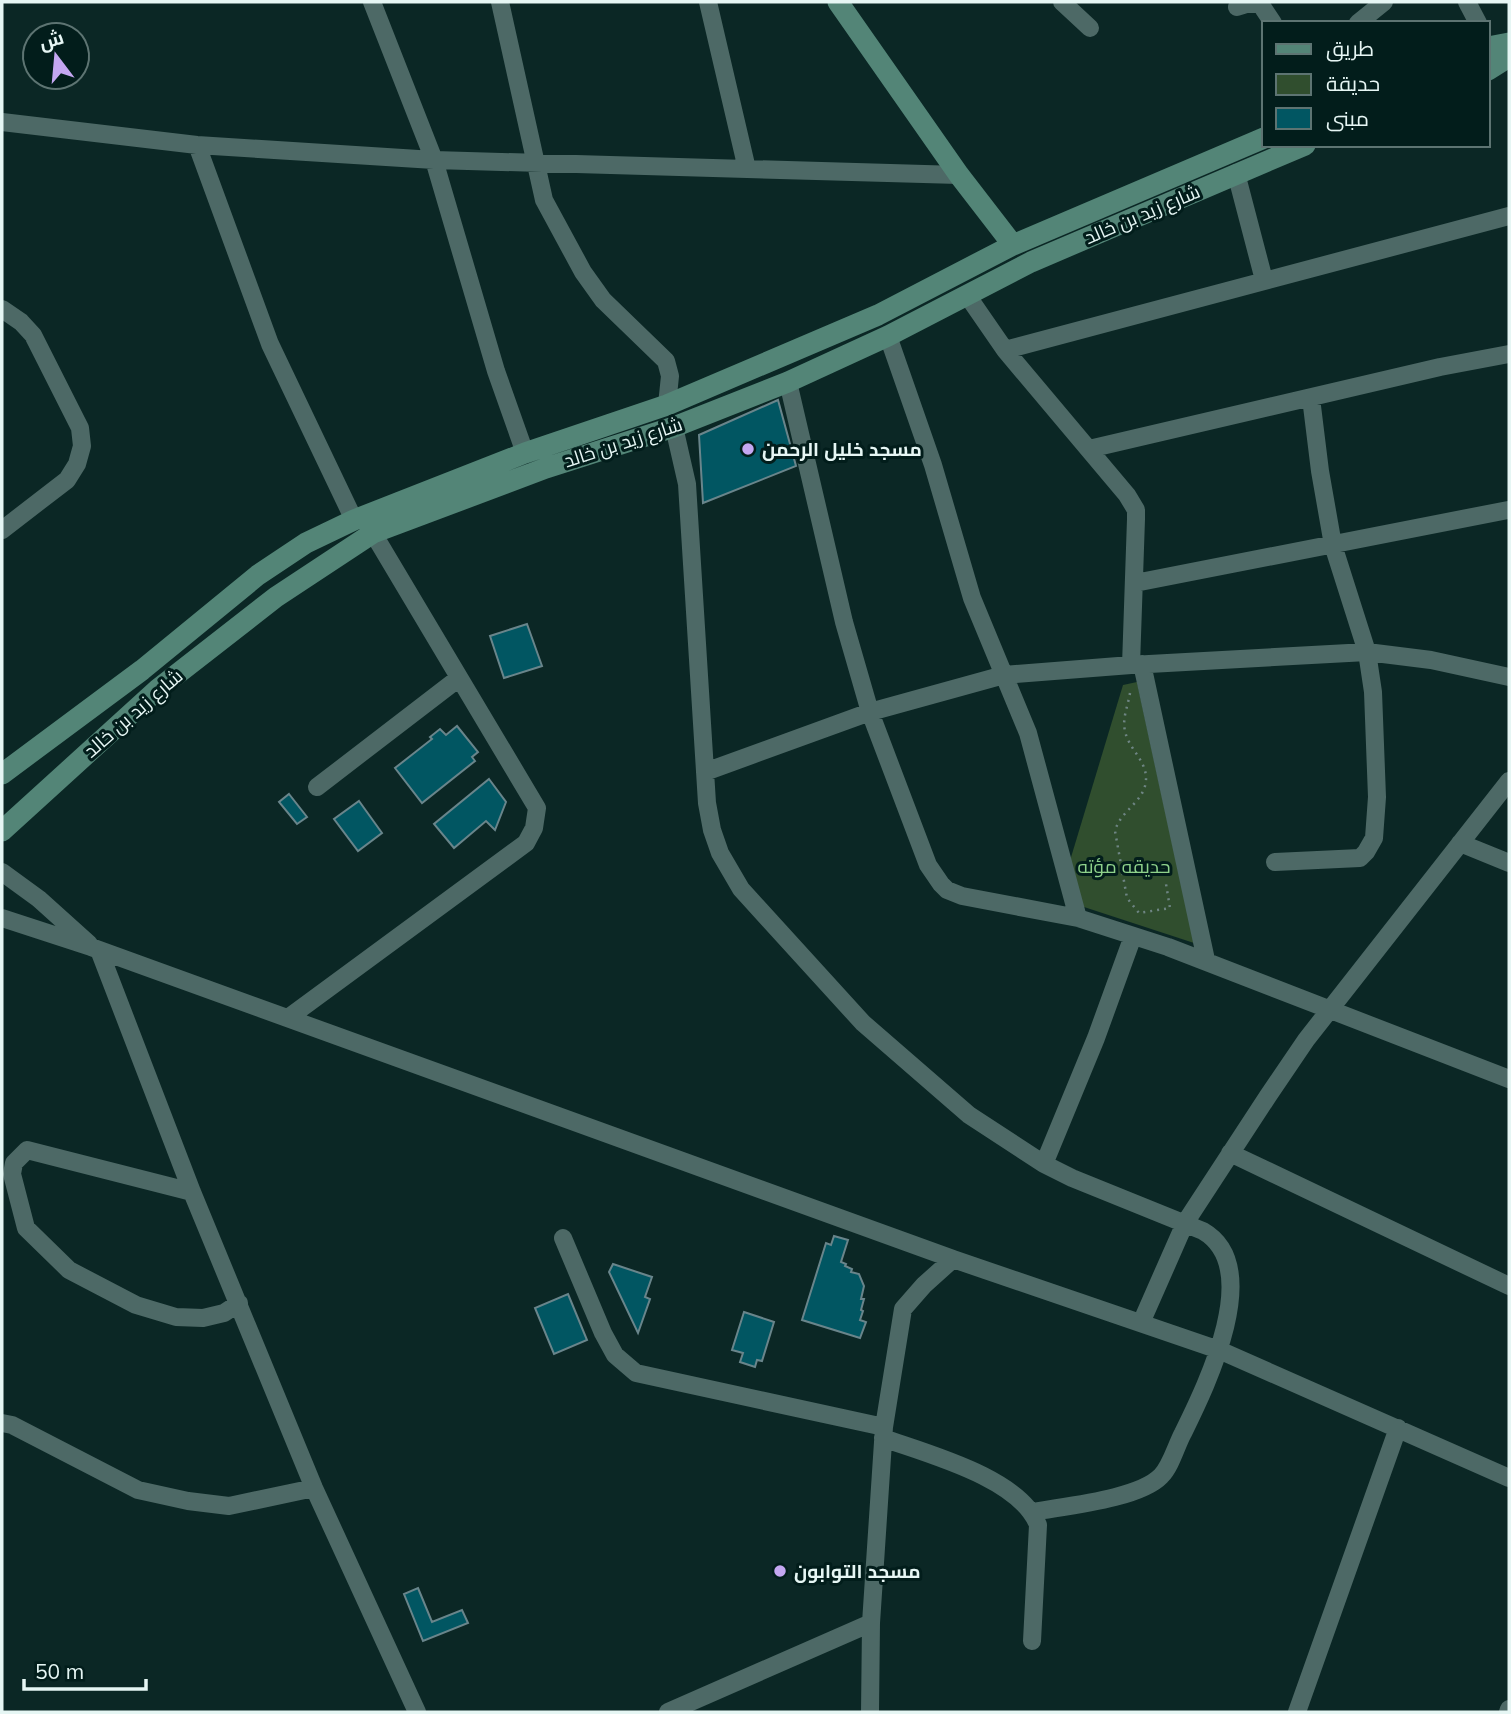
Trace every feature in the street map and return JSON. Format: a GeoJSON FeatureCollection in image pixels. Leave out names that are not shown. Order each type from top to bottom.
{"type":"FeatureCollection","features":[{"type":"Feature","properties":{"kind":"main road"},"geometry":{"type":"LineString","coordinates":[[838,2],[959,175],[1013,245]]}},
{"type":"Feature","properties":{"kind":"main road","name":"شارع زيد بن خالد"},"geometry":{"type":"LineString","coordinates":[[2,774],[142,670],[258,575],[306,543],[354,520],[525,453],[667,405],[878,315],[1013,245],[1262,139]]}},
{"type":"Feature","properties":{"kind":"main road","name":"شارع زيد بن خالد"},"geometry":{"type":"LineString","coordinates":[[2,831],[158,688],[276,597],[373,533],[546,468],[674,427],[788,382],[888,336],[1031,262],[1300,147]]}},
{"type":"Feature","properties":{"kind":"street"},"geometry":{"type":"LineString","coordinates":[[372,2],[434,160],[496,372],[525,453]]}},
{"type":"Feature","properties":{"kind":"street"},"geometry":{"type":"LineString","coordinates":[[500,2],[540,187],[549,212],[593,286],[615,314],[666,361],[670,376],[667,405]]}},
{"type":"Feature","properties":{"kind":"street"},"geometry":{"type":"LineString","coordinates":[[708,2],[747,169]]}},
{"type":"Feature","properties":{"kind":"street"},"geometry":{"type":"LineString","coordinates":[[1062,2],[1090,28]]}},
{"type":"Feature","properties":{"kind":"street"},"geometry":{"type":"LineString","coordinates":[[1360,21],[1384,2]]}},
{"type":"Feature","properties":{"kind":"street"},"geometry":{"type":"LineString","coordinates":[[1467,2],[1477,21]]}},
{"type":"Feature","properties":{"kind":"street"},"geometry":{"type":"LineString","coordinates":[[1237,7],[1250,3],[1261,5],[1272,21]]}},
{"type":"Feature","properties":{"kind":"street"},"geometry":{"type":"LineString","coordinates":[[2,122],[197,145],[434,160],[959,175]]}},
{"type":"Feature","properties":{"kind":"street"},"geometry":{"type":"LineString","coordinates":[[197,145],[270,344],[354,520]]}},
{"type":"Feature","properties":{"kind":"street"},"geometry":{"type":"LineString","coordinates":[[1236,173],[1264,280]]}},
{"type":"Feature","properties":{"kind":"street"},"geometry":{"type":"LineString","coordinates":[[1005,350],[1509,216]]}},
{"type":"Feature","properties":{"kind":"street"},"geometry":{"type":"LineString","coordinates":[[967,295],[1005,350],[1128,495],[1136,510],[1135,671],[1206,960]]}},
{"type":"Feature","properties":{"kind":"street"},"geometry":{"type":"LineString","coordinates":[[2,309],[21,322],[33,335],[80,428],[82,446],[77,464],[67,480],[2,530]]}},
{"type":"Feature","properties":{"kind":"street"},"geometry":{"type":"LineString","coordinates":[[888,336],[933,466],[972,598],[1031,744],[1078,918]]}},
{"type":"Feature","properties":{"kind":"street"},"geometry":{"type":"LineString","coordinates":[[1089,449],[1440,367],[1509,354]]}},
{"type":"Feature","properties":{"kind":"street"},"geometry":{"type":"LineString","coordinates":[[788,382],[844,622],[870,712],[923,853],[947,890],[962,896],[1078,918],[1206,960],[1509,1079]]}},
{"type":"Feature","properties":{"kind":"street"},"geometry":{"type":"LineString","coordinates":[[1275,862],[1360,858],[1374,838],[1377,797],[1373,692],[1367,652],[1333,545],[1311,398]]}},
{"type":"Feature","properties":{"kind":"street"},"geometry":{"type":"LineString","coordinates":[[674,427],[687,484],[705,772],[712,830],[725,863],[741,889],[863,1023],[969,1115],[1044,1164],[1213,1237],[1227,1258],[1230,1294],[1219,1350],[1196,1406],[1162,1475],[1143,1489],[1033,1512]]}},
{"type":"Feature","properties":{"kind":"street"},"geometry":{"type":"LineString","coordinates":[[1135,583],[1508,510]]}},
{"type":"Feature","properties":{"kind":"street"},"geometry":{"type":"LineString","coordinates":[[288,1018],[526,842],[534,828],[537,808],[373,533]]}},
{"type":"Feature","properties":{"kind":"street"},"geometry":{"type":"LineString","coordinates":[[705,772],[870,712],[1004,675],[1135,671],[1367,652],[1431,660],[1509,677]]}},
{"type":"Feature","properties":{"kind":"street"},"geometry":{"type":"LineString","coordinates":[[317,787],[459,678]]}},
{"type":"Feature","properties":{"kind":"street"},"geometry":{"type":"LineString","coordinates":[[1141,1323],[1185,1223],[1306,1040],[1509,781]]}},
{"type":"Feature","properties":{"kind":"street"},"geometry":{"type":"LineString","coordinates":[[1460,843],[1509,863]]}},
{"type":"Feature","properties":{"kind":"street"},"geometry":{"type":"LineString","coordinates":[[2,872],[39,899],[95,948],[314,1488],[417,1712]]}},
{"type":"Feature","properties":{"kind":"street"},"geometry":{"type":"LineString","coordinates":[[2,918],[95,948],[953,1259],[1219,1350],[1509,1478]]}},
{"type":"Feature","properties":{"kind":"street"},"geometry":{"type":"LineString","coordinates":[[1044,1164],[1097,1038],[1133,936]]}},
{"type":"Feature","properties":{"kind":"street"},"geometry":{"type":"LineString","coordinates":[[192,1192],[27,1150],[14,1163],[12,1174],[26,1228],[69,1270],[136,1305],[176,1317],[203,1318],[223,1314],[240,1303]]}},
{"type":"Feature","properties":{"kind":"street"},"geometry":{"type":"LineString","coordinates":[[1230,1153],[1509,1286]]}},
{"type":"Feature","properties":{"kind":"street"},"geometry":{"type":"LineString","coordinates":[[562,1238],[615,1355],[636,1373],[883,1433],[984,1475],[1033,1512],[1038,1525],[1032,1641]]}},
{"type":"Feature","properties":{"kind":"street"},"geometry":{"type":"LineString","coordinates":[[870,1712],[871,1623],[883,1433],[903,1308],[924,1284],[953,1259]]}},
{"type":"Feature","properties":{"kind":"street"},"geometry":{"type":"LineString","coordinates":[[2,1423],[12,1425],[138,1490],[188,1501],[229,1506],[314,1488]]}},
{"type":"Feature","properties":{"kind":"street"},"geometry":{"type":"LineString","coordinates":[[1297,1712],[1398,1428]]}},
{"type":"Feature","properties":{"kind":"street"},"geometry":{"type":"LineString","coordinates":[[668,1712],[871,1623]]}},
{"type":"Feature","properties":{"kind":"path"},"geometry":{"type":"LineString","coordinates":[[1135,671],[1124,720],[1130,746],[1146,771],[1145,786],[1139,798],[1118,821],[1115,831],[1127,898],[1139,913],[1170,908],[1166,884]]}},
{"type":"Feature","properties":{"kind":"green space","name":"حديقه مؤته"},"geometry":{"type":"Polygon","coordinates":[[[1137,682],[1194,943],[1084,907],[1078,898],[1069,864],[1123,685],[1137,682]]]}},
{"type":"Feature","properties":{"kind":"building","name":"مسجد خليل الرحمن"},"geometry":{"type":"Polygon","coordinates":[[[778,400],[796,466],[703,503],[699,435],[778,400]]]}},
{"type":"Feature","properties":{"kind":"building"},"geometry":{"type":"Polygon","coordinates":[[[527,624],[542,666],[504,678],[490,636],[527,624]]]}},
{"type":"Feature","properties":{"kind":"building"},"geometry":{"type":"Polygon","coordinates":[[[457,726],[478,752],[472,757],[475,761],[422,803],[395,768],[432,739],[430,737],[440,729],[446,735],[457,726]]]}},
{"type":"Feature","properties":{"kind":"building"},"geometry":{"type":"Polygon","coordinates":[[[489,779],[506,802],[495,830],[486,821],[454,848],[434,824],[489,779]]]}},
{"type":"Feature","properties":{"kind":"building"},"geometry":{"type":"Polygon","coordinates":[[[289,794],[307,817],[297,824],[279,802],[289,794]]]}},
{"type":"Feature","properties":{"kind":"building"},"geometry":{"type":"Polygon","coordinates":[[[359,801],[382,833],[358,851],[334,819],[359,801]]]}},
{"type":"Feature","properties":{"kind":"building"},"geometry":{"type":"Polygon","coordinates":[[[834,1236],[848,1240],[841,1262],[852,1269],[851,1272],[859,1274],[864,1286],[860,1320],[866,1322],[860,1338],[802,1320],[826,1243],[831,1245],[834,1236]]]}},
{"type":"Feature","properties":{"kind":"building"},"geometry":{"type":"Polygon","coordinates":[[[613,1264],[652,1277],[645,1297],[650,1299],[638,1333],[609,1272],[613,1264]]]}},
{"type":"Feature","properties":{"kind":"building"},"geometry":{"type":"Polygon","coordinates":[[[568,1294],[587,1340],[554,1354],[535,1308],[568,1294]]]}},
{"type":"Feature","properties":{"kind":"building"},"geometry":{"type":"Polygon","coordinates":[[[744,1312],[774,1322],[762,1361],[757,1360],[755,1367],[740,1362],[743,1353],[732,1350],[744,1312]]]}},
{"type":"Feature","properties":{"kind":"building"},"geometry":{"type":"Polygon","coordinates":[[[418,1588],[432,1622],[462,1610],[468,1623],[423,1641],[404,1594],[418,1588]]]}},
{"type":"Feature","properties":{"kind":"place","name":"مسجد خليل الرحمن"},"geometry":{"type":"Point","coordinates":[748,449]}},
{"type":"Feature","properties":{"kind":"place","name":"مسجد التوابون"},"geometry":{"type":"Point","coordinates":[780,1571]}}]}
